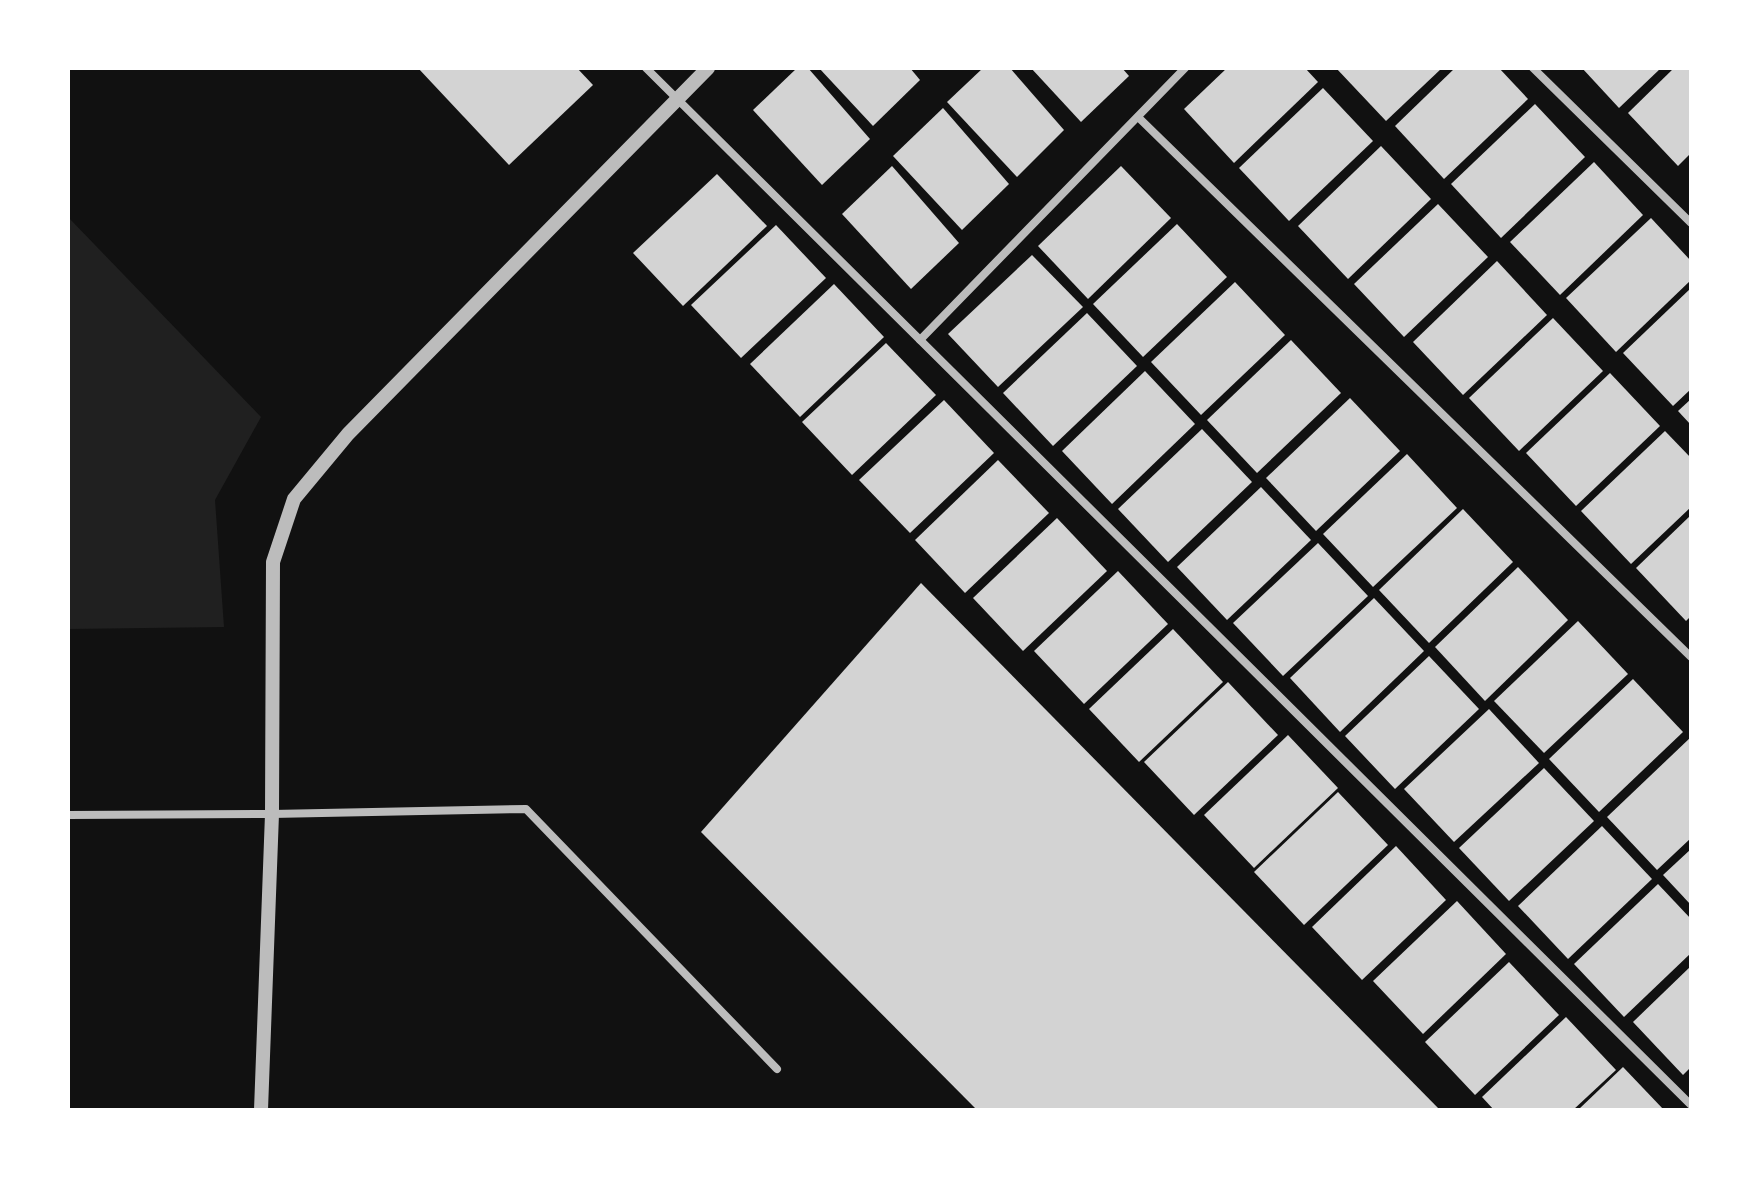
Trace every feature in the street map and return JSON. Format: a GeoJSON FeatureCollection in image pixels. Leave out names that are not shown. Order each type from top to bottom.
{"type":"FeatureCollection","features":[{"type":"Feature","properties":{"kind":"street"},"geometry":{"type":"LineString","coordinates":[[646,68],[1691,1105]]}},
{"type":"Feature","properties":{"kind":"street"},"geometry":{"type":"LineString","coordinates":[[261,1110],[272,814],[273,562],[294,499],[348,434],[708,68]]}},
{"type":"Feature","properties":{"kind":"street"},"geometry":{"type":"LineString","coordinates":[[920,340],[1185,68]]}},
{"type":"Feature","properties":{"kind":"street"},"geometry":{"type":"LineString","coordinates":[[1533,68],[1691,223]]}},
{"type":"Feature","properties":{"kind":"street"},"geometry":{"type":"LineString","coordinates":[[1138,117],[1691,657]]}},
{"type":"Feature","properties":{"kind":"street"},"geometry":{"type":"LineString","coordinates":[[68,815],[526,809],[777,1069]]}},
{"type":"Feature","properties":{"kind":"shaded area"},"geometry":{"type":"Polygon","coordinates":[[[68,217],[261,417],[215,500],[224,627],[68,629],[68,217]]]}},
{"type":"Feature","properties":{"kind":"building"},"geometry":{"type":"Polygon","coordinates":[[[418,68],[577,68],[593,85],[509,165],[418,68]]]}},
{"type":"Feature","properties":{"kind":"building"},"geometry":{"type":"Polygon","coordinates":[[[797,68],[808,68],[870,139],[822,185],[753,110],[797,68]]]}},
{"type":"Feature","properties":{"kind":"building"},"geometry":{"type":"Polygon","coordinates":[[[819,68],[910,68],[920,80],[873,126],[819,68]]]}},
{"type":"Feature","properties":{"kind":"building"},"geometry":{"type":"Polygon","coordinates":[[[983,68],[1010,68],[1064,130],[1017,177],[947,102],[983,68]]]}},
{"type":"Feature","properties":{"kind":"building"},"geometry":{"type":"Polygon","coordinates":[[[1031,68],[1122,68],[1129,76],[1081,122],[1031,68]]]}},
{"type":"Feature","properties":{"kind":"building"},"geometry":{"type":"Polygon","coordinates":[[[1227,68],[1305,68],[1318,82],[1234,163],[1184,109],[1227,68]]]}},
{"type":"Feature","properties":{"kind":"building"},"geometry":{"type":"Polygon","coordinates":[[[1336,68],[1442,68],[1386,121],[1336,68]]]}},
{"type":"Feature","properties":{"kind":"building"},"geometry":{"type":"Polygon","coordinates":[[[1455,68],[1499,68],[1528,99],[1444,179],[1395,126],[1455,68]]]}},
{"type":"Feature","properties":{"kind":"building"},"geometry":{"type":"Polygon","coordinates":[[[1582,68],[1661,68],[1619,108],[1582,68]]]}},
{"type":"Feature","properties":{"kind":"building"},"geometry":{"type":"Polygon","coordinates":[[[1674,68],[1691,68],[1691,153],[1678,166],[1628,113],[1674,68]]]}},
{"type":"Feature","properties":{"kind":"building"},"geometry":{"type":"Polygon","coordinates":[[[1323,88],[1373,141],[1289,221],[1239,168],[1323,88]]]}},
{"type":"Feature","properties":{"kind":"building"},"geometry":{"type":"Polygon","coordinates":[[[1535,104],[1585,157],[1501,238],[1451,184],[1535,104]]]}},
{"type":"Feature","properties":{"kind":"building"},"geometry":{"type":"Polygon","coordinates":[[[943,108],[1009,184],[962,230],[893,156],[943,108]]]}},
{"type":"Feature","properties":{"kind":"building"},"geometry":{"type":"Polygon","coordinates":[[[1381,146],[1431,199],[1348,279],[1298,226],[1381,146]]]}},
{"type":"Feature","properties":{"kind":"building"},"geometry":{"type":"Polygon","coordinates":[[[1594,162],[1643,215],[1560,295],[1510,242],[1594,162]]]}},
{"type":"Feature","properties":{"kind":"building"},"geometry":{"type":"Polygon","coordinates":[[[892,166],[959,243],[911,289],[842,214],[892,166]]]}},
{"type":"Feature","properties":{"kind":"building"},"geometry":{"type":"Polygon","coordinates":[[[1121,166],[1171,218],[1088,299],[1038,246],[1121,166]]]}},
{"type":"Feature","properties":{"kind":"building"},"geometry":{"type":"Polygon","coordinates":[[[717,174],[767,226],[683,306],[633,253],[717,174]]]}},
{"type":"Feature","properties":{"kind":"building"},"geometry":{"type":"Polygon","coordinates":[[[1438,204],[1488,257],[1404,337],[1354,284],[1438,204]]]}},
{"type":"Feature","properties":{"kind":"building"},"geometry":{"type":"Polygon","coordinates":[[[1651,218],[1691,261],[1691,280],[1616,352],[1566,298],[1651,218]]]}},
{"type":"Feature","properties":{"kind":"building"},"geometry":{"type":"Polygon","coordinates":[[[1177,224],[1227,277],[1143,357],[1093,304],[1177,224]]]}},
{"type":"Feature","properties":{"kind":"building"},"geometry":{"type":"Polygon","coordinates":[[[776,225],[826,278],[741,358],[691,305],[776,225]]]}},
{"type":"Feature","properties":{"kind":"building"},"geometry":{"type":"Polygon","coordinates":[[[1032,255],[1083,307],[998,387],[948,334],[1032,255]]]}},
{"type":"Feature","properties":{"kind":"building"},"geometry":{"type":"Polygon","coordinates":[[[1497,261],[1547,315],[1463,395],[1413,342],[1497,261]]]}},
{"type":"Feature","properties":{"kind":"building"},"geometry":{"type":"Polygon","coordinates":[[[1235,282],[1285,335],[1201,415],[1151,362],[1235,282]]]}},
{"type":"Feature","properties":{"kind":"building"},"geometry":{"type":"Polygon","coordinates":[[[834,284],[884,337],[800,417],[750,364],[834,284]]]}},
{"type":"Feature","properties":{"kind":"building"},"geometry":{"type":"Polygon","coordinates":[[[1691,288],[1691,389],[1673,406],[1623,353],[1691,288]]]}},
{"type":"Feature","properties":{"kind":"building"},"geometry":{"type":"Polygon","coordinates":[[[1087,313],[1137,366],[1053,446],[1003,393],[1087,313]]]}},
{"type":"Feature","properties":{"kind":"building"},"geometry":{"type":"Polygon","coordinates":[[[1553,318],[1603,371],[1519,451],[1469,398],[1553,318]]]}},
{"type":"Feature","properties":{"kind":"building"},"geometry":{"type":"Polygon","coordinates":[[[1291,340],[1341,393],[1257,473],[1207,420],[1291,340]]]}},
{"type":"Feature","properties":{"kind":"building"},"geometry":{"type":"Polygon","coordinates":[[[886,343],[936,395],[852,475],[802,422],[886,343]]]}},
{"type":"Feature","properties":{"kind":"building"},"geometry":{"type":"Polygon","coordinates":[[[1145,371],[1195,424],[1112,504],[1062,451],[1145,371]]]}},
{"type":"Feature","properties":{"kind":"building"},"geometry":{"type":"Polygon","coordinates":[[[1610,373],[1660,426],[1576,506],[1526,453],[1610,373]]]}},
{"type":"Feature","properties":{"kind":"building"},"geometry":{"type":"Polygon","coordinates":[[[1350,398],[1400,451],[1316,531],[1266,478],[1350,398]]]}},
{"type":"Feature","properties":{"kind":"building"},"geometry":{"type":"Polygon","coordinates":[[[1691,399],[1691,425],[1678,411],[1691,399]]]}},
{"type":"Feature","properties":{"kind":"building"},"geometry":{"type":"Polygon","coordinates":[[[944,400],[994,453],[910,533],[859,480],[944,400]]]}},
{"type":"Feature","properties":{"kind":"building"},"geometry":{"type":"Polygon","coordinates":[[[1202,429],[1252,482],[1168,562],[1118,509],[1202,429]]]}},
{"type":"Feature","properties":{"kind":"building"},"geometry":{"type":"Polygon","coordinates":[[[1665,431],[1691,458],[1691,507],[1631,564],[1581,511],[1665,431]]]}},
{"type":"Feature","properties":{"kind":"building"},"geometry":{"type":"Polygon","coordinates":[[[1407,454],[1457,508],[1373,587],[1323,534],[1407,454]]]}},
{"type":"Feature","properties":{"kind":"building"},"geometry":{"type":"Polygon","coordinates":[[[998,460],[1049,513],[965,593],[915,540],[998,460]]]}},
{"type":"Feature","properties":{"kind":"building"},"geometry":{"type":"Polygon","coordinates":[[[1261,487],[1311,540],[1227,620],[1177,567],[1261,487]]]}},
{"type":"Feature","properties":{"kind":"building"},"geometry":{"type":"Polygon","coordinates":[[[1463,509],[1513,562],[1429,643],[1379,590],[1463,509]]]}},
{"type":"Feature","properties":{"kind":"building"},"geometry":{"type":"Polygon","coordinates":[[[1691,515],[1691,616],[1686,621],[1636,568],[1691,515]]]}},
{"type":"Feature","properties":{"kind":"building"},"geometry":{"type":"Polygon","coordinates":[[[1057,518],[1107,571],[1023,651],[973,598],[1057,518]]]}},
{"type":"Feature","properties":{"kind":"building"},"geometry":{"type":"Polygon","coordinates":[[[1318,543],[1368,596],[1283,676],[1233,623],[1318,543]]]}},
{"type":"Feature","properties":{"kind":"building"},"geometry":{"type":"Polygon","coordinates":[[[1518,567],[1568,620],[1485,701],[1435,647],[1518,567]]]}},
{"type":"Feature","properties":{"kind":"building"},"geometry":{"type":"Polygon","coordinates":[[[1118,571],[1168,624],[1084,704],[1034,651],[1118,571]]]}},
{"type":"Feature","properties":{"kind":"building"},"geometry":{"type":"Polygon","coordinates":[[[921,583],[1440,1110],[977,1110],[701,832],[921,583]]]}},
{"type":"Feature","properties":{"kind":"building"},"geometry":{"type":"Polygon","coordinates":[[[1374,598],[1424,651],[1340,732],[1290,678],[1374,598]]]}},
{"type":"Feature","properties":{"kind":"building"},"geometry":{"type":"Polygon","coordinates":[[[1578,621],[1628,674],[1544,753],[1494,701],[1578,621]]]}},
{"type":"Feature","properties":{"kind":"building"},"geometry":{"type":"Polygon","coordinates":[[[1173,629],[1223,682],[1139,762],[1089,709],[1173,629]]]}},
{"type":"Feature","properties":{"kind":"building"},"geometry":{"type":"Polygon","coordinates":[[[1429,656],[1479,709],[1395,789],[1345,736],[1429,656]]]}},
{"type":"Feature","properties":{"kind":"building"},"geometry":{"type":"Polygon","coordinates":[[[1633,679],[1683,732],[1599,812],[1549,759],[1633,679]]]}},
{"type":"Feature","properties":{"kind":"building"},"geometry":{"type":"Polygon","coordinates":[[[1228,682],[1278,735],[1194,815],[1144,762],[1228,682]]]}},
{"type":"Feature","properties":{"kind":"building"},"geometry":{"type":"Polygon","coordinates":[[[1489,709],[1539,763],[1454,842],[1404,789],[1489,709]]]}},
{"type":"Feature","properties":{"kind":"building"},"geometry":{"type":"Polygon","coordinates":[[[1288,735],[1338,788],[1254,868],[1204,815],[1288,735]]]}},
{"type":"Feature","properties":{"kind":"building"},"geometry":{"type":"Polygon","coordinates":[[[1691,737],[1691,838],[1657,870],[1607,817],[1691,737]]]}},
{"type":"Feature","properties":{"kind":"building"},"geometry":{"type":"Polygon","coordinates":[[[1544,768],[1594,821],[1509,901],[1459,848],[1544,768]]]}},
{"type":"Feature","properties":{"kind":"building"},"geometry":{"type":"Polygon","coordinates":[[[1338,792],[1388,845],[1304,925],[1254,872],[1338,792]]]}},
{"type":"Feature","properties":{"kind":"building"},"geometry":{"type":"Polygon","coordinates":[[[1602,826],[1652,879],[1568,959],[1518,906],[1602,826]]]}},
{"type":"Feature","properties":{"kind":"building"},"geometry":{"type":"Polygon","coordinates":[[[1396,846],[1446,900],[1362,980],[1312,927],[1396,846]]]}},
{"type":"Feature","properties":{"kind":"building"},"geometry":{"type":"Polygon","coordinates":[[[1691,849],[1691,905],[1663,875],[1691,849]]]}},
{"type":"Feature","properties":{"kind":"building"},"geometry":{"type":"Polygon","coordinates":[[[1658,884],[1691,919],[1691,953],[1624,1017],[1574,964],[1658,884]]]}},
{"type":"Feature","properties":{"kind":"building"},"geometry":{"type":"Polygon","coordinates":[[[1457,901],[1506,954],[1423,1034],[1373,981],[1457,901]]]}},
{"type":"Feature","properties":{"kind":"building"},"geometry":{"type":"Polygon","coordinates":[[[1509,962],[1559,1015],[1475,1095],[1425,1042],[1509,962]]]}},
{"type":"Feature","properties":{"kind":"building"},"geometry":{"type":"Polygon","coordinates":[[[1691,966],[1691,1067],[1683,1075],[1633,1022],[1691,966]]]}},
{"type":"Feature","properties":{"kind":"building"},"geometry":{"type":"Polygon","coordinates":[[[1566,1017],[1616,1070],[1573,1110],[1494,1110],[1482,1097],[1566,1017]]]}},
{"type":"Feature","properties":{"kind":"building"},"geometry":{"type":"Polygon","coordinates":[[[1623,1067],[1664,1110],[1578,1110],[1623,1067]]]}}]}
